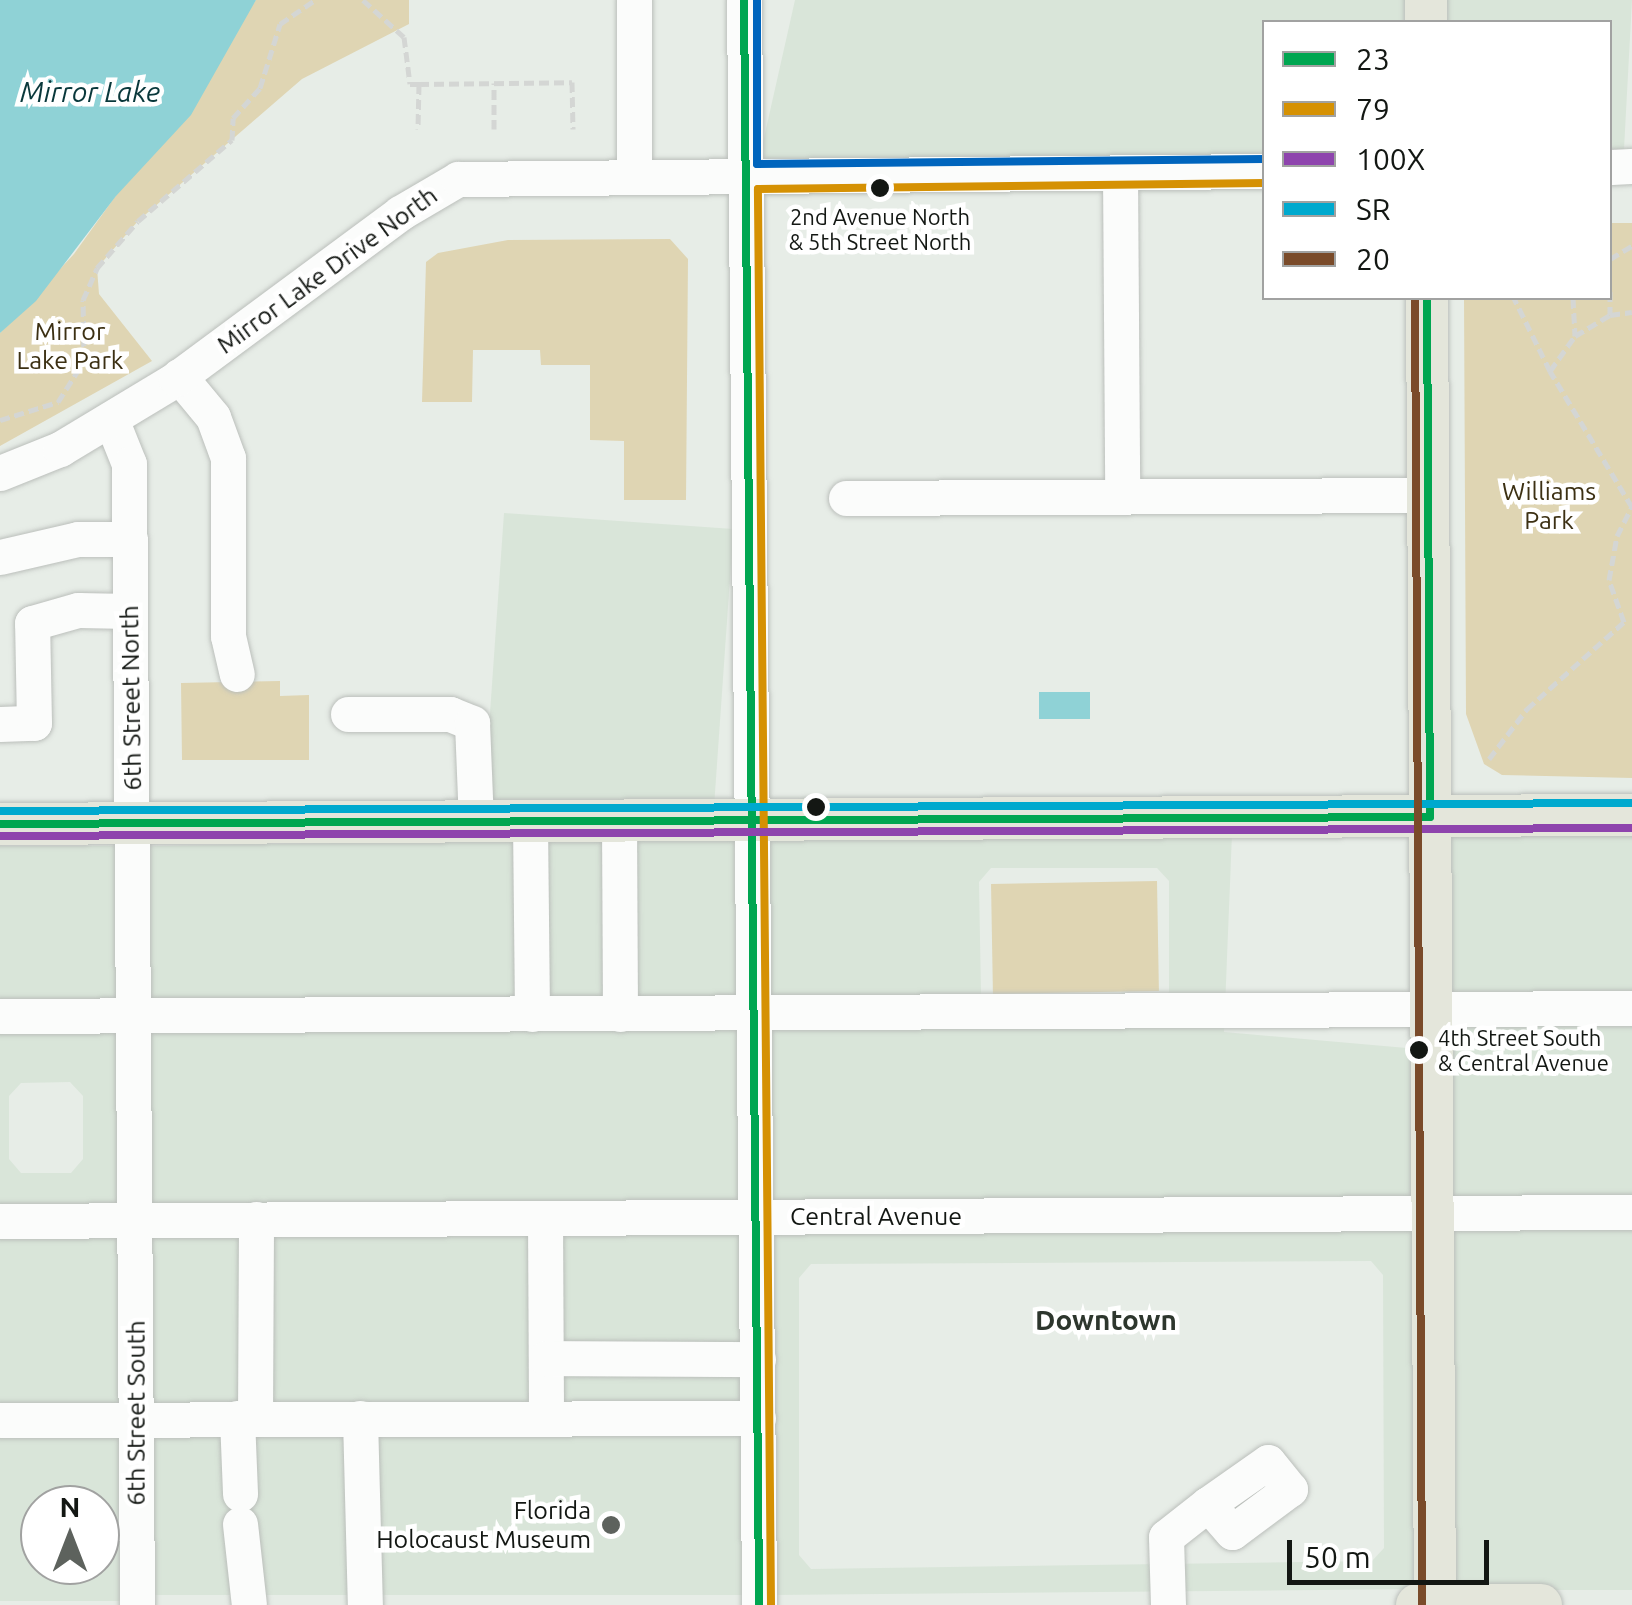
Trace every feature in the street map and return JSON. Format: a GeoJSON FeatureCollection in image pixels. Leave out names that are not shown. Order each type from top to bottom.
{"type":"FeatureCollection","features":[{"type":"Feature","properties":{"kind":"main road"},"geometry":{"type":"LineString","coordinates":[[1428,300],[1435,1605]]}},
{"type":"Feature","properties":{"kind":"main road"},"geometry":{"type":"LineString","coordinates":[[0,824],[1632,815]]}},
{"type":"Feature","properties":{"kind":"main road"},"geometry":{"type":"LineString","coordinates":[[1417,1605],[1541,1605]]}},
{"type":"Feature","properties":{"kind":"street"},"geometry":{"type":"LineString","coordinates":[[634,0],[634,176]]}},
{"type":"Feature","properties":{"kind":"street"},"geometry":{"type":"LineString","coordinates":[[744,0],[748,820],[758,1217],[759,1605]]}},
{"type":"Feature","properties":{"kind":"street","name":"Mirror Lake Drive North"},"geometry":{"type":"LineString","coordinates":[[0,473],[111,419],[179,376],[446,184],[504,175],[745,177],[1262,171]]}},
{"type":"Feature","properties":{"kind":"street"},"geometry":{"type":"LineString","coordinates":[[1120,172],[1122,496]]}},
{"type":"Feature","properties":{"kind":"street"},"geometry":{"type":"LineString","coordinates":[[1430,816],[1451,761],[1444,300]]}},
{"type":"Feature","properties":{"kind":"street"},"geometry":{"type":"LineString","coordinates":[[179,376],[213,417],[228,458],[228,636],[237,674]]}},
{"type":"Feature","properties":{"kind":"street","name":"6th Street North"},"geometry":{"type":"LineString","coordinates":[[111,419],[129,464],[134,1220]]}},
{"type":"Feature","properties":{"kind":"street"},"geometry":{"type":"LineString","coordinates":[[846,498],[1428,494]]}},
{"type":"Feature","properties":{"kind":"street"},"geometry":{"type":"LineString","coordinates":[[0,556],[78,539],[130,539]]}},
{"type":"Feature","properties":{"kind":"street"},"geometry":{"type":"LineString","coordinates":[[0,724],[34,724],[16,627],[78,610],[130,611]]}},
{"type":"Feature","properties":{"kind":"street"},"geometry":{"type":"LineString","coordinates":[[348,714],[450,714],[472,722],[476,822]]}},
{"type":"Feature","properties":{"kind":"street"},"geometry":{"type":"LineString","coordinates":[[619,820],[620,1014]]}},
{"type":"Feature","properties":{"kind":"street"},"geometry":{"type":"LineString","coordinates":[[530,822],[532,1014]]}},
{"type":"Feature","properties":{"kind":"street"},"geometry":{"type":"LineString","coordinates":[[0,1016],[1632,1008]]}},
{"type":"Feature","properties":{"kind":"street","name":"Central Avenue"},"geometry":{"type":"LineString","coordinates":[[0,1221],[1632,1212]]}},
{"type":"Feature","properties":{"kind":"street"},"geometry":{"type":"LineString","coordinates":[[545,1218],[546,1416]]}},
{"type":"Feature","properties":{"kind":"street","name":"6th Street South"},"geometry":{"type":"LineString","coordinates":[[134,1220],[137,1605]]}},
{"type":"Feature","properties":{"kind":"street"},"geometry":{"type":"LineString","coordinates":[[249,1605],[240,1509],[256,1220]]}},
{"type":"Feature","properties":{"kind":"street"},"geometry":{"type":"LineString","coordinates":[[546,1358],[758,1359]]}},
{"type":"Feature","properties":{"kind":"street"},"geometry":{"type":"LineString","coordinates":[[360,1418],[365,1605]]}},
{"type":"Feature","properties":{"kind":"street"},"geometry":{"type":"LineString","coordinates":[[0,1420],[758,1418]]}},
{"type":"Feature","properties":{"kind":"street"},"geometry":{"type":"LineString","coordinates":[[1168,1605],[1166,1538],[1208,1504]]}},
{"type":"Feature","properties":{"kind":"path"},"geometry":{"type":"LineString","coordinates":[[0,420],[58,402],[84,362],[83,300],[97,268],[138,221],[232,140],[233,118],[260,88],[280,24],[315,0]]}},
{"type":"Feature","properties":{"kind":"path"},"geometry":{"type":"LineString","coordinates":[[362,0],[404,37],[410,84],[572,82],[573,128]]}},
{"type":"Feature","properties":{"kind":"path"},"geometry":{"type":"LineString","coordinates":[[494,83],[494,128]]}},
{"type":"Feature","properties":{"kind":"path"},"geometry":{"type":"LineString","coordinates":[[418,128],[419,84]]}},
{"type":"Feature","properties":{"kind":"path"},"geometry":{"type":"LineString","coordinates":[[1489,760],[1527,709],[1628,622],[1609,580],[1617,536],[1632,507],[1550,371],[1515,300]]}},
{"type":"Feature","properties":{"kind":"path"},"geometry":{"type":"LineString","coordinates":[[1573,300],[1575,336]]}},
{"type":"Feature","properties":{"kind":"path"},"geometry":{"type":"LineString","coordinates":[[1610,300],[1610,315]]}},
{"type":"Feature","properties":{"kind":"path"},"geometry":{"type":"LineString","coordinates":[[1550,371],[1575,336],[1610,315],[1632,312]]}},
{"type":"Feature","properties":{"kind":"shaded area"},"geometry":{"type":"Polygon","coordinates":[[[795,0],[1412,0],[1412,20],[1262,20],[1262,158],[759,160],[795,0]]]}},
{"type":"Feature","properties":{"kind":"shaded area"},"geometry":{"type":"Polygon","coordinates":[[[1440,0],[1632,0],[1624,149],[1612,149],[1612,20],[1440,20],[1440,0]]]}},
{"type":"Feature","properties":{"kind":"shaded area"},"geometry":{"type":"Polygon","coordinates":[[[504,513],[733,529],[713,821],[484,805],[504,513]]]}},
{"type":"Feature","properties":{"kind":"shaded area"},"geometry":{"type":"Polygon","coordinates":[[[1232,834],[1224,1032],[1418,1049],[1418,1197],[770,1201],[763,840],[1232,834]],[[991,868],[979,882],[981,995],[1158,1005],[1169,992],[1169,881],[1157,868],[991,868]]]}},
{"type":"Feature","properties":{"kind":"shaded area"},"geometry":{"type":"Polygon","coordinates":[[[734,836],[740,1201],[152,1211],[146,846],[734,836]]]}},
{"type":"Feature","properties":{"kind":"shaded area"},"geometry":{"type":"Polygon","coordinates":[[[1444,836],[1632,836],[1632,1196],[1444,1196],[1444,836]]]}},
{"type":"Feature","properties":{"kind":"shaded area"},"geometry":{"type":"Polygon","coordinates":[[[0,846],[118,846],[120,1205],[0,1205],[0,846]],[[70,1082],[21,1083],[9,1096],[9,1159],[21,1173],[71,1173],[83,1159],[83,1096],[70,1082]]]}},
{"type":"Feature","properties":{"kind":"shaded area"},"geometry":{"type":"Polygon","coordinates":[[[1446,1228],[1632,1228],[1632,1590],[1446,1590],[1446,1228]]]}},
{"type":"Feature","properties":{"kind":"shaded area"},"geometry":{"type":"Polygon","coordinates":[[[1418,1229],[1421,1589],[773,1595],[772,1233],[1418,1229]],[[1371,1261],[811,1264],[799,1278],[799,1555],[811,1569],[1372,1561],[1384,1548],[1383,1275],[1371,1261]]]}},
{"type":"Feature","properties":{"kind":"shaded area"},"geometry":{"type":"Polygon","coordinates":[[[148,1233],[744,1233],[744,1595],[148,1595],[148,1233]]]}},
{"type":"Feature","properties":{"kind":"shaded area"},"geometry":{"type":"Polygon","coordinates":[[[120,1236],[122,1601],[0,1601],[0,1237],[120,1236]]]}},
{"type":"Feature","properties":{"kind":"green space","name":"Mirror Lake Park"},"geometry":{"type":"Polygon","coordinates":[[[256,0],[409,0],[409,24],[302,79],[138,221],[97,268],[99,294],[152,361],[0,446],[0,333],[74,254],[256,0]]]}},
{"type":"Feature","properties":{"kind":"green space","name":"Williams Park"},"geometry":{"type":"Polygon","coordinates":[[[1612,223],[1632,223],[1632,778],[1502,775],[1484,764],[1466,714],[1464,300],[1612,300],[1612,223]]]}},
{"type":"Feature","properties":{"kind":"green space"},"geometry":{"type":"Polygon","coordinates":[[[670,239],[688,259],[686,500],[624,500],[624,441],[590,440],[590,365],[541,365],[540,350],[473,350],[472,402],[422,402],[426,262],[438,253],[508,240],[670,239]]]}},
{"type":"Feature","properties":{"kind":"green space"},"geometry":{"type":"Polygon","coordinates":[[[280,681],[280,696],[309,695],[309,760],[182,760],[181,683],[280,681]]]}},
{"type":"Feature","properties":{"kind":"green space"},"geometry":{"type":"Polygon","coordinates":[[[1157,881],[1159,991],[993,994],[991,884],[1157,881]]]}},
{"type":"Feature","properties":{"kind":"water","name":"Mirror Lake"},"geometry":{"type":"Polygon","coordinates":[[[0,0],[256,0],[191,115],[116,196],[36,301],[0,333],[0,0]]]}},
{"type":"Feature","properties":{"kind":"water"},"geometry":{"type":"Polygon","coordinates":[[[1039,692],[1090,692],[1090,719],[1039,719],[1039,692]]]}},
{"type":"Feature","properties":{"kind":"transit line","name":"23"},"geometry":{"type":"LineString","coordinates":[[744,0],[759,1605]]}},
{"type":"Feature","properties":{"kind":"transit line"},"geometry":{"type":"LineString","coordinates":[[757,0],[757,164],[1262,159]]}},
{"type":"Feature","properties":{"kind":"transit line","name":"79"},"geometry":{"type":"LineString","coordinates":[[771,1605],[758,189],[1262,183]]}},
{"type":"Feature","properties":{"kind":"transit line","name":"20"},"geometry":{"type":"LineString","coordinates":[[1415,300],[1422,1605]]}},
{"type":"Feature","properties":{"kind":"transit line","name":"23"},"geometry":{"type":"LineString","coordinates":[[0,824],[1430,817],[1427,300]]}},
{"type":"Feature","properties":{"kind":"transit line","name":"SR"},"geometry":{"type":"LineString","coordinates":[[0,811],[1632,803]]}},
{"type":"Feature","properties":{"kind":"transit line","name":"100X"},"geometry":{"type":"LineString","coordinates":[[0,836],[1632,828]]}},
{"type":"Feature","properties":{"kind":"place","name":"2nd Avenue North & 5th Street North"},"geometry":{"type":"Point","coordinates":[880,188]}},
{"type":"Feature","properties":{"kind":"place","name":"4th Street South & Central Avenue"},"geometry":{"type":"Point","coordinates":[1419,1050]}},
{"type":"Feature","properties":{"kind":"place","name":"Florida Holocaust Museum"},"geometry":{"type":"Point","coordinates":[611,1525]}},
{"type":"Feature","properties":{"kind":"district","name":"Downtown"},"geometry":{"type":"Point","coordinates":[1106,1320]}}]}
